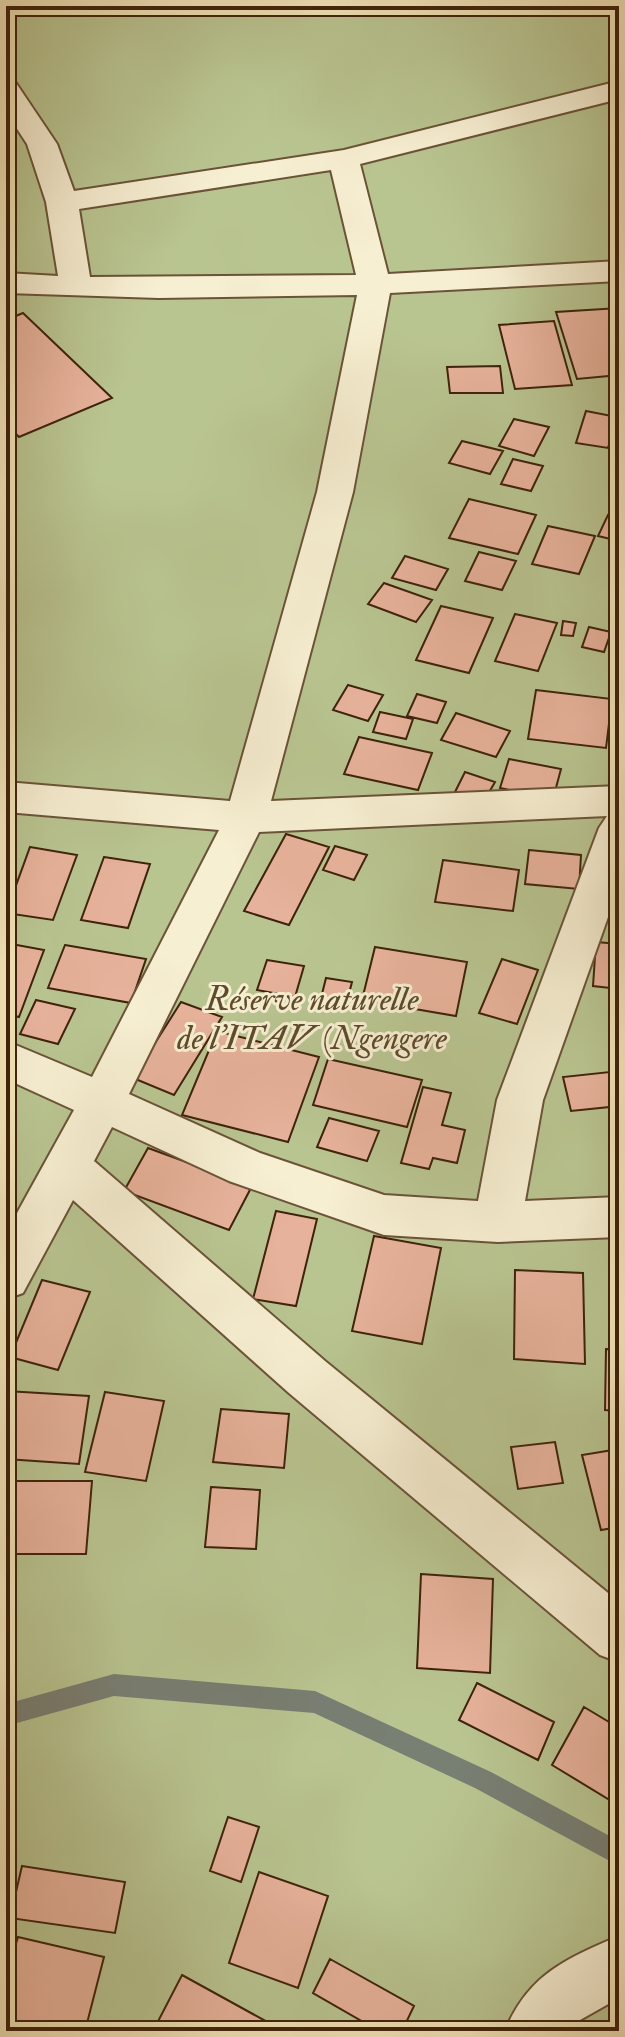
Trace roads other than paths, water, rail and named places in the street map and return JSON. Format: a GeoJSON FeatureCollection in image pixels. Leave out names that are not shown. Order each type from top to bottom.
{"type":"FeatureCollection","features":[{"type":"Feature","properties":{"kind":"street"},"geometry":{"type":"LineString","coordinates":[[6,89],[42,144],[62,202],[76,287]]}},
{"type":"Feature","properties":{"kind":"street"},"geometry":{"type":"LineString","coordinates":[[62,202],[344,159],[619,90]]}},
{"type":"Feature","properties":{"kind":"street"},"geometry":{"type":"LineString","coordinates":[[6,1278],[101,1104],[246,817],[335,492],[375,286],[344,159]]}},
{"type":"Feature","properties":{"kind":"street"},"geometry":{"type":"LineString","coordinates":[[6,283],[76,287],[375,286],[619,271]]}},
{"type":"Feature","properties":{"kind":"street"},"geometry":{"type":"LineString","coordinates":[[6,797],[246,817],[619,801]]}},
{"type":"Feature","properties":{"kind":"street"},"geometry":{"type":"LineString","coordinates":[[498,1222],[520,1100],[619,828]]}},
{"type":"Feature","properties":{"kind":"street"},"geometry":{"type":"LineString","coordinates":[[6,1059],[245,1167],[384,1215],[498,1222],[619,1217]]}},
{"type":"Feature","properties":{"kind":"street"},"geometry":{"type":"LineString","coordinates":[[66,1165],[307,1377],[619,1636]]}},
{"type":"Feature","properties":{"kind":"street"},"geometry":{"type":"LineString","coordinates":[[535,2031],[559,1999],[619,1966]]}},
{"type":"Feature","properties":{"kind":"waterway"},"geometry":{"type":"LineString","coordinates":[[6,1715],[114,1685],[315,1702],[483,1780],[619,1854]]}},
{"type":"Feature","properties":{"kind":"park label","name":"Réserve naturelle de l'ITAV (Ngengere"},"geometry":{"type":"Point","coordinates":[312,1018]}}]}
